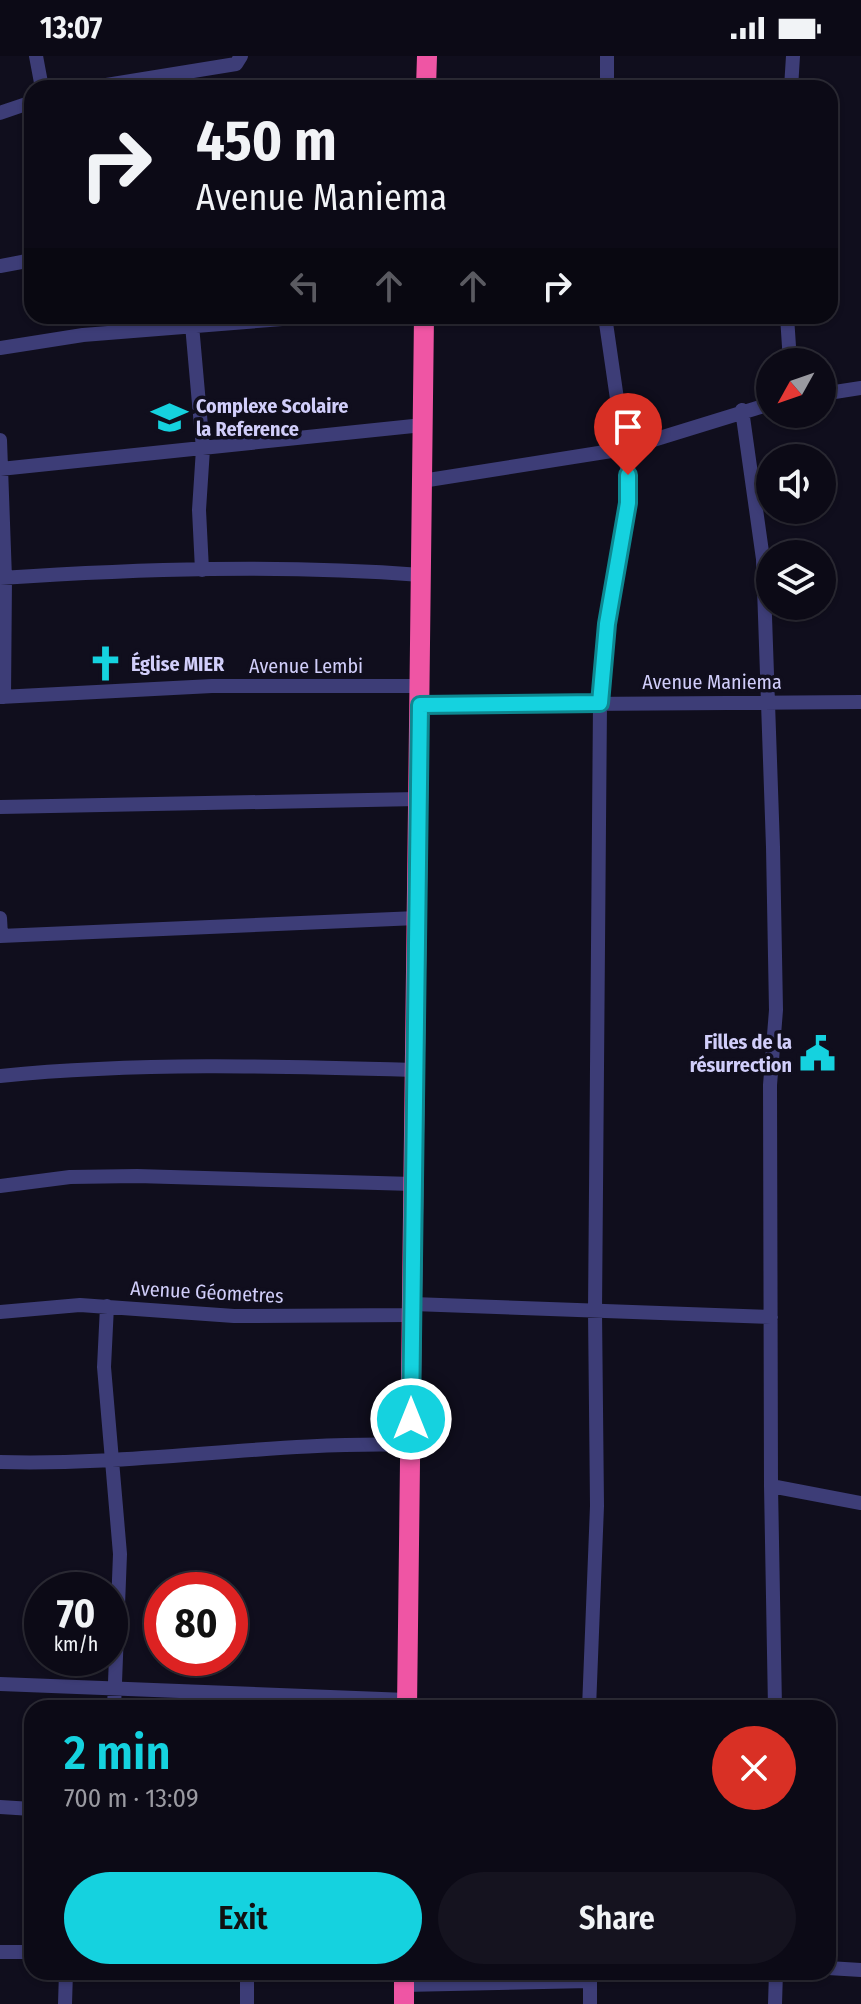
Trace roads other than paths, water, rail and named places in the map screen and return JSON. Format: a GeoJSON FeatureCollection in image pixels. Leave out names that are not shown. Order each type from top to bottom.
{"type":"FeatureCollection","features":[{"type":"Feature","properties":{"kind":"highway"},"geometry":{"type":"LineString","coordinates":[[426,80],[427,56]]}},
{"type":"Feature","properties":{"kind":"highway"},"geometry":{"type":"LineString","coordinates":[[407,1700],[424,324]]}},
{"type":"Feature","properties":{"kind":"street"},"geometry":{"type":"LineString","coordinates":[[36,56],[40,80]]}},
{"type":"Feature","properties":{"kind":"street"},"geometry":{"type":"LineString","coordinates":[[139,80],[236,64],[241,56]]}},
{"type":"Feature","properties":{"kind":"street"},"geometry":{"type":"LineString","coordinates":[[607,56],[607,80]]}},
{"type":"Feature","properties":{"kind":"street"},"geometry":{"type":"LineString","coordinates":[[792,80],[793,56]]}},
{"type":"Feature","properties":{"kind":"street"},"geometry":{"type":"LineString","coordinates":[[0,113],[24,105]]}},
{"type":"Feature","properties":{"kind":"street"},"geometry":{"type":"LineString","coordinates":[[0,266],[24,262]]}},
{"type":"Feature","properties":{"kind":"street"},"geometry":{"type":"LineString","coordinates":[[0,348],[179,324]]}},
{"type":"Feature","properties":{"kind":"street"},"geometry":{"type":"LineString","coordinates":[[196,324],[203,449],[199,510],[202,570]]}},
{"type":"Feature","properties":{"kind":"street"},"geometry":{"type":"LineString","coordinates":[[589,1700],[597,1506],[595,1311],[600,703],[607,624],[628,503],[628,475],[606,324]]}},
{"type":"Feature","properties":{"kind":"street"},"geometry":{"type":"LineString","coordinates":[[788,324],[789,348]]}},
{"type":"Feature","properties":{"kind":"street"},"geometry":{"type":"LineString","coordinates":[[836,392],[861,388]]}},
{"type":"Feature","properties":{"kind":"street"},"geometry":{"type":"LineString","coordinates":[[422,481],[624,449],[756,407]]}},
{"type":"Feature","properties":{"kind":"street"},"geometry":{"type":"LineString","coordinates":[[742,410],[763,559],[769,702],[776,1010],[770,1085],[775,1700]]}},
{"type":"Feature","properties":{"kind":"street"},"geometry":{"type":"LineString","coordinates":[[0,469],[423,425]]}},
{"type":"Feature","properties":{"kind":"street"},"geometry":{"type":"LineString","coordinates":[[0,440],[2,697]]}},
{"type":"Feature","properties":{"kind":"street"},"geometry":{"type":"LineString","coordinates":[[2,578],[202,570],[421,575]]}},
{"type":"Feature","properties":{"kind":"street","name":"Avenue Lembi"},"geometry":{"type":"LineString","coordinates":[[2,697],[212,686],[420,696]]}},
{"type":"Feature","properties":{"kind":"street","name":"Avenue Maniema"},"geometry":{"type":"LineString","coordinates":[[420,696],[600,703],[861,702]]}},
{"type":"Feature","properties":{"kind":"street"},"geometry":{"type":"LineString","coordinates":[[0,807],[418,799]]}},
{"type":"Feature","properties":{"kind":"street"},"geometry":{"type":"LineString","coordinates":[[0,918],[1,936],[417,918]]}},
{"type":"Feature","properties":{"kind":"street"},"geometry":{"type":"LineString","coordinates":[[0,1076],[143,1066],[415,1070]]}},
{"type":"Feature","properties":{"kind":"street"},"geometry":{"type":"LineString","coordinates":[[0,1186],[70,1177],[137,1176],[413,1184]]}},
{"type":"Feature","properties":{"kind":"street"},"geometry":{"type":"LineString","coordinates":[[107,1306],[104,1367],[120,1554],[114,1700]]}},
{"type":"Feature","properties":{"kind":"street","name":"Avenue Géometres"},"geometry":{"type":"LineString","coordinates":[[0,1312],[39,1307],[107,1306],[246,1316],[412,1310],[595,1311],[771,1317]]}},
{"type":"Feature","properties":{"kind":"street"},"geometry":{"type":"LineString","coordinates":[[0,1462],[114,1462],[265,1448],[411,1445]]}},
{"type":"Feature","properties":{"kind":"street"},"geometry":{"type":"LineString","coordinates":[[771,1486],[861,1503]]}},
{"type":"Feature","properties":{"kind":"street"},"geometry":{"type":"LineString","coordinates":[[0,1684],[329,1700]]}},
{"type":"Feature","properties":{"kind":"street"},"geometry":{"type":"LineString","coordinates":[[0,1807],[24,1808]]}},
{"type":"Feature","properties":{"kind":"street"},"geometry":{"type":"LineString","coordinates":[[0,1952],[24,1952]]}},
{"type":"Feature","properties":{"kind":"street"},"geometry":{"type":"LineString","coordinates":[[836,1968],[861,1970]]}},
{"type":"Feature","properties":{"kind":"street"},"geometry":{"type":"LineString","coordinates":[[65,2004],[66,1980]]}},
{"type":"Feature","properties":{"kind":"street"},"geometry":{"type":"LineString","coordinates":[[247,1980],[247,2004]]}},
{"type":"Feature","properties":{"kind":"street"},"geometry":{"type":"LineString","coordinates":[[404,1987],[522,1980]]}},
{"type":"Feature","properties":{"kind":"street"},"geometry":{"type":"LineString","coordinates":[[590,1980],[590,2004]]}},
{"type":"Feature","properties":{"kind":"street"},"geometry":{"type":"LineString","coordinates":[[775,2004],[776,1980]]}},
{"type":"Feature","properties":{"kind":"place","name":"Complexe Scolaire la Reference"},"geometry":{"type":"Point","coordinates":[170,418]}},
{"type":"Feature","properties":{"kind":"place","name":"Église MIER"},"geometry":{"type":"Point","coordinates":[105,664]}},
{"type":"Feature","properties":{"kind":"place","name":"Filles de la résurrection"},"geometry":{"type":"Point","coordinates":[818,1054]}}]}
